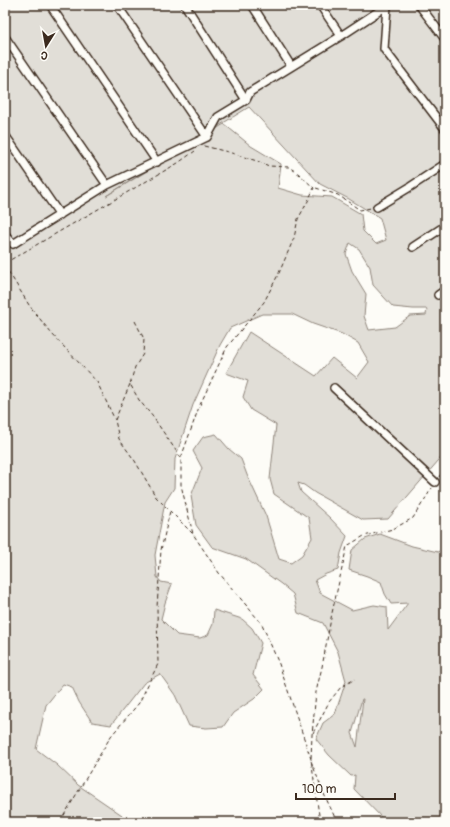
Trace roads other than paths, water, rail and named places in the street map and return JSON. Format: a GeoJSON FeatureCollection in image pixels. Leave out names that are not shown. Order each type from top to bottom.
{"type":"FeatureCollection","features":[{"type":"Feature","properties":{"kind":"lane"},"geometry":{"type":"LineString","coordinates":[[50,5],[156,162]]}},
{"type":"Feature","properties":{"kind":"lane"},"geometry":{"type":"LineString","coordinates":[[117,5],[207,137]]}},
{"type":"Feature","properties":{"kind":"lane"},"geometry":{"type":"LineString","coordinates":[[185,5],[246,100]]}},
{"type":"Feature","properties":{"kind":"lane"},"geometry":{"type":"LineString","coordinates":[[252,5],[291,66]]}},
{"type":"Feature","properties":{"kind":"lane"},"geometry":{"type":"LineString","coordinates":[[320,5],[341,36]]}},
{"type":"Feature","properties":{"kind":"lane"},"geometry":{"type":"LineString","coordinates":[[5,234],[13,244],[108,185],[207,137],[218,117],[246,100],[250,92],[341,36],[387,5]]}},
{"type":"Feature","properties":{"kind":"lane"},"geometry":{"type":"LineString","coordinates":[[387,5],[384,49],[445,129]]}},
{"type":"Feature","properties":{"kind":"lane"},"geometry":{"type":"LineString","coordinates":[[419,5],[445,39]]}},
{"type":"Feature","properties":{"kind":"lane"},"geometry":{"type":"LineString","coordinates":[[5,37],[108,185]]}},
{"type":"Feature","properties":{"kind":"lane"},"geometry":{"type":"LineString","coordinates":[[5,134],[60,216]]}},
{"type":"Feature","properties":{"kind":"lane"},"geometry":{"type":"LineString","coordinates":[[377,207],[445,164]]}},
{"type":"Feature","properties":{"kind":"lane"},"geometry":{"type":"LineString","coordinates":[[414,246],[445,226]]}},
{"type":"Feature","properties":{"kind":"lane"},"geometry":{"type":"LineString","coordinates":[[438,295],[445,290]]}},
{"type":"Feature","properties":{"kind":"lane"},"geometry":{"type":"LineString","coordinates":[[334,388],[436,482]]}}]}
